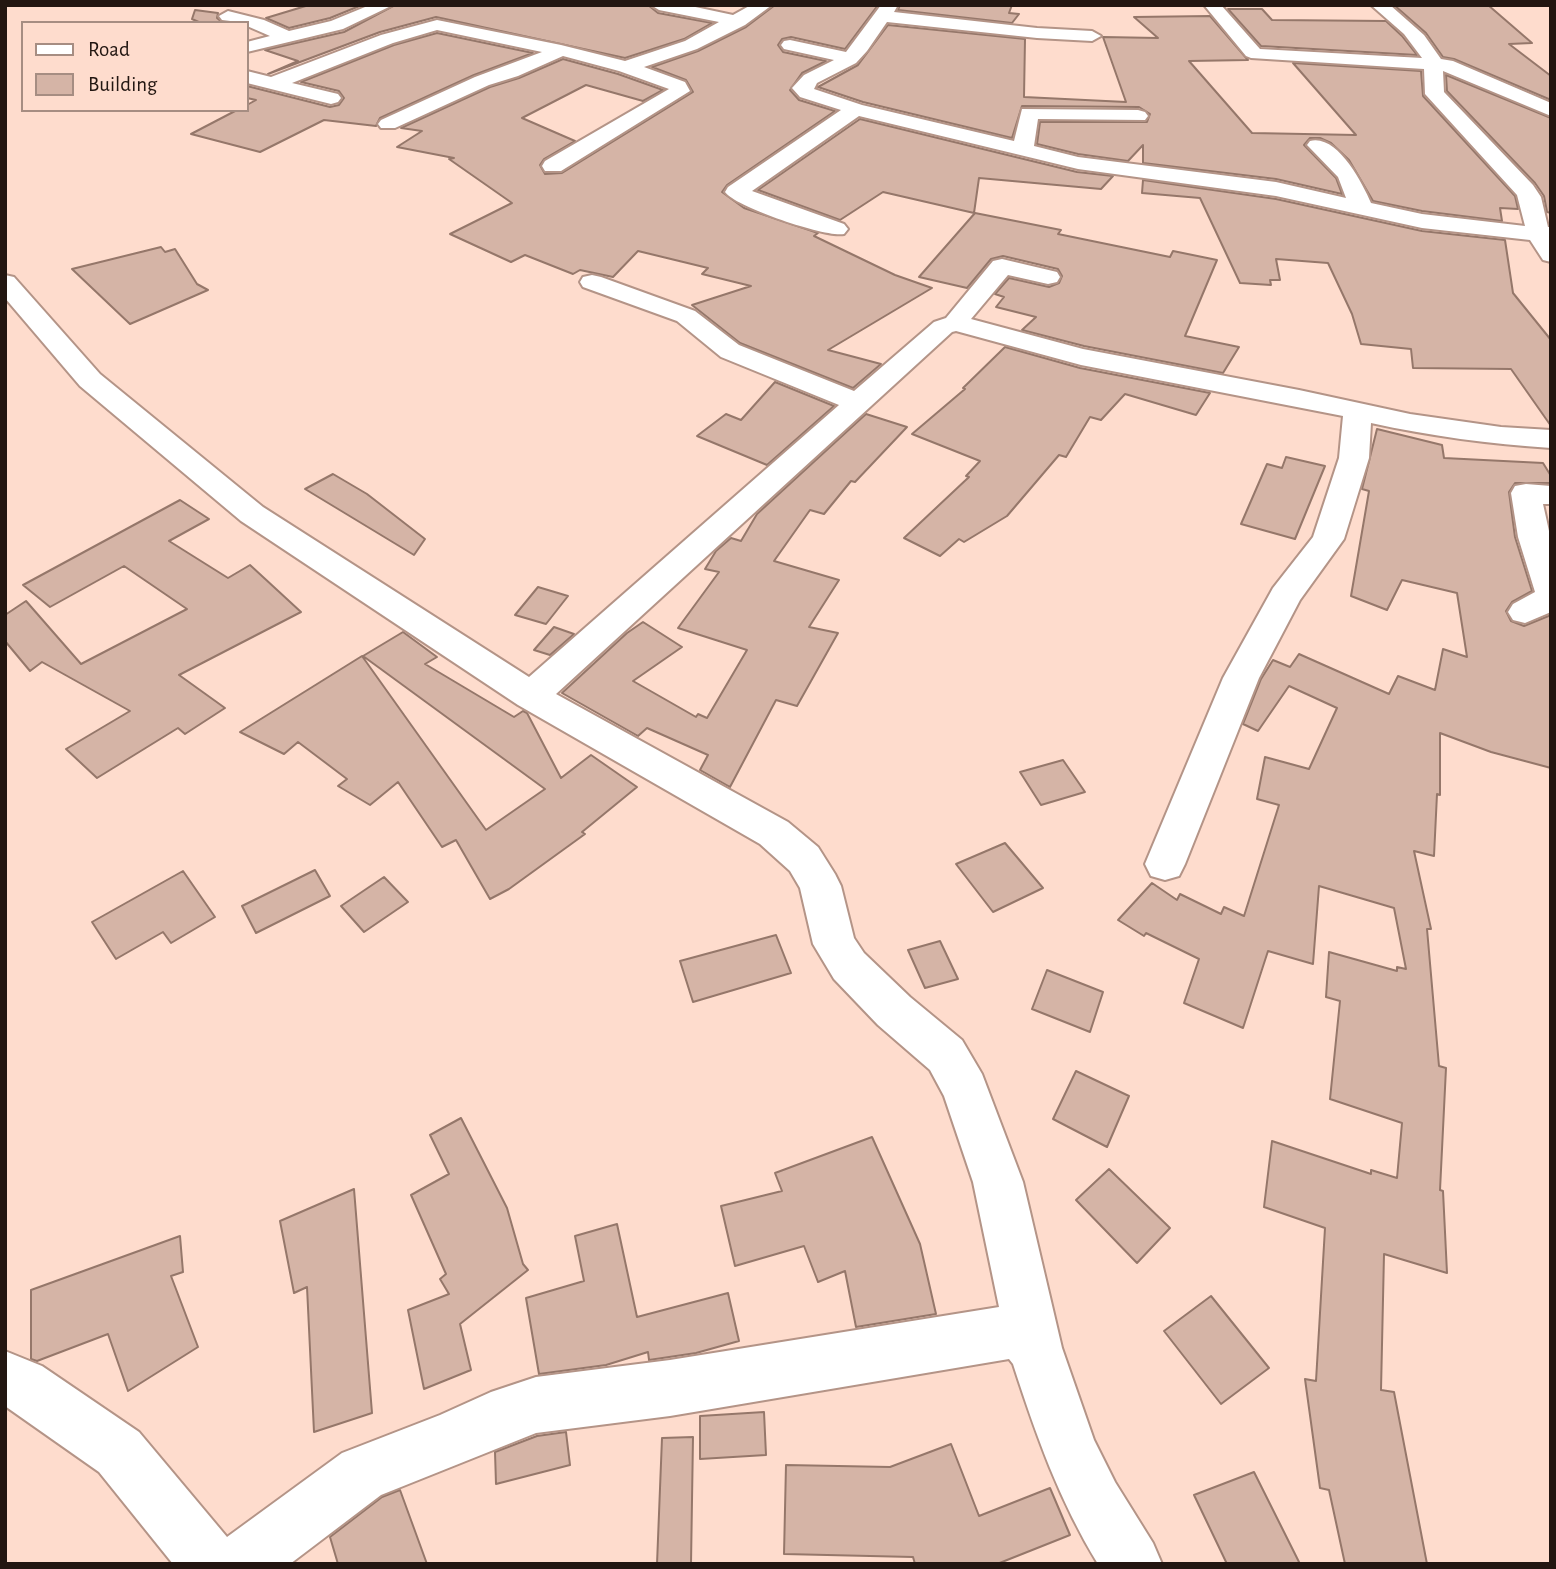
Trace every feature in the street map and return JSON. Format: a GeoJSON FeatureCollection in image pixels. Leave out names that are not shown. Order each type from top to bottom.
{"type":"FeatureCollection","features":[{"type":"Feature","properties":{"kind":"street"},"geometry":{"type":"LineString","coordinates":[[248,47],[337,25],[385,5]]}},
{"type":"Feature","properties":{"kind":"street"},"geometry":{"type":"LineString","coordinates":[[661,5],[739,20]]}},
{"type":"Feature","properties":{"kind":"street"},"geometry":{"type":"LineString","coordinates":[[626,67],[691,45],[764,5]]}},
{"type":"Feature","properties":{"kind":"street"},"geometry":{"type":"LineString","coordinates":[[1212,5],[1251,52],[1256,54],[1434,63],[1465,71],[1551,110]]}},
{"type":"Feature","properties":{"kind":"street"},"geometry":{"type":"LineString","coordinates":[[1379,5],[1401,22],[1424,47],[1434,63],[1432,90],[1435,94],[1530,197],[1551,255]]}},
{"type":"Feature","properties":{"kind":"street"},"geometry":{"type":"LineString","coordinates":[[1092,36],[1037,33],[886,11],[862,46],[849,58],[807,82],[802,88],[807,93],[856,109],[1023,150],[1122,170],[1276,189],[1422,221],[1544,235]]}},
{"type":"Feature","properties":{"kind":"street"},"geometry":{"type":"LineString","coordinates":[[228,16],[258,23],[287,37]]}},
{"type":"Feature","properties":{"kind":"street"},"geometry":{"type":"LineString","coordinates":[[274,83],[387,39],[437,24],[561,50],[626,67],[678,86],[680,91],[553,166]]}},
{"type":"Feature","properties":{"kind":"street"},"geometry":{"type":"LineString","coordinates":[[337,25],[387,39]]}},
{"type":"Feature","properties":{"kind":"street"},"geometry":{"type":"LineString","coordinates":[[790,45],[849,58]]}},
{"type":"Feature","properties":{"kind":"street"},"geometry":{"type":"LineString","coordinates":[[388,124],[482,81],[511,72],[561,50]]}},
{"type":"Feature","properties":{"kind":"street"},"geometry":{"type":"LineString","coordinates":[[248,77],[331,97]]}},
{"type":"Feature","properties":{"kind":"street"},"geometry":{"type":"LineString","coordinates":[[836,229],[736,192],[856,109]]}},
{"type":"Feature","properties":{"kind":"street"},"geometry":{"type":"LineString","coordinates":[[1023,150],[1029,113],[1138,116]]}},
{"type":"Feature","properties":{"kind":"street"},"geometry":{"type":"LineString","coordinates":[[1317,145],[1348,175],[1362,208]]}},
{"type":"Feature","properties":{"kind":"street"},"geometry":{"type":"LineString","coordinates":[[531,696],[856,402],[943,327],[955,323],[1002,265],[1048,276]]}},
{"type":"Feature","properties":{"kind":"street"},"geometry":{"type":"LineString","coordinates":[[5,282],[90,380],[252,514],[531,696],[774,833],[804,859],[820,886],[834,944],[849,966],[894,1011],[946,1055],[965,1089],[998,1182],[1035,1348],[1069,1450],[1094,1503],[1132,1564]]}},
{"type":"Feature","properties":{"kind":"street"},"geometry":{"type":"LineString","coordinates":[[592,282],[686,316],[730,351],[856,402]]}},
{"type":"Feature","properties":{"kind":"street"},"geometry":{"type":"LineString","coordinates":[[955,323],[1081,357],[1410,423],[1551,439]]}},
{"type":"Feature","properties":{"kind":"street"},"geometry":{"type":"LineString","coordinates":[[1166,864],[1241,678],[1286,596],[1328,539],[1354,458],[1357,411]]}},
{"type":"Feature","properties":{"kind":"street"},"geometry":{"type":"LineString","coordinates":[[1542,600],[1526,493],[1551,495]]}},
{"type":"Feature","properties":{"kind":"street"},"geometry":{"type":"LineString","coordinates":[[241,1564],[362,1473],[452,1439],[491,1420],[536,1405],[670,1388],[1019,1331],[1035,1348]]}},
{"type":"Feature","properties":{"kind":"street"},"geometry":{"type":"LineString","coordinates":[[5,1378],[23,1385],[118,1452],[211,1564]]}},
{"type":"Feature","properties":{"kind":"building"},"geometry":{"type":"Polygon","coordinates":[[[309,5],[362,5],[330,18],[289,28],[266,18],[309,5]]]}},
{"type":"Feature","properties":{"kind":"building"},"geometry":{"type":"Polygon","coordinates":[[[395,5],[648,5],[658,13],[712,23],[684,39],[625,58],[436,17],[380,32],[268,74],[298,61],[265,50],[344,32],[395,5]]]}},
{"type":"Feature","properties":{"kind":"building"},"geometry":{"type":"Polygon","coordinates":[[[775,5],[878,5],[845,49],[791,37],[782,39],[778,45],[783,52],[826,61],[802,73],[790,90],[799,100],[835,111],[727,185],[722,192],[744,208],[818,233],[814,236],[895,275],[932,288],[828,350],[881,364],[853,388],[740,343],[692,305],[751,286],[702,274],[708,268],[638,251],[613,277],[580,270],[573,274],[525,255],[511,262],[450,234],[512,203],[449,159],[454,158],[397,147],[422,131],[401,128],[490,87],[563,59],[663,90],[643,101],[586,85],[522,118],[575,141],[544,159],[540,165],[545,174],[562,173],[693,92],[686,80],[652,67],[698,51],[746,27],[775,5]]]}},
{"type":"Feature","properties":{"kind":"building"},"geometry":{"type":"Polygon","coordinates":[[[900,5],[1012,5],[1009,13],[1019,14],[1012,23],[898,10],[900,5]]]}},
{"type":"Feature","properties":{"kind":"building"},"geometry":{"type":"Polygon","coordinates":[[[1394,5],[1488,5],[1532,43],[1509,44],[1551,76],[1551,100],[1454,59],[1443,57],[1426,33],[1394,5]]]}},
{"type":"Feature","properties":{"kind":"building"},"geometry":{"type":"Polygon","coordinates":[[[1228,9],[1262,9],[1272,20],[1386,21],[1417,55],[1261,46],[1228,9]]]}},
{"type":"Feature","properties":{"kind":"building"},"geometry":{"type":"Polygon","coordinates":[[[195,10],[218,13],[217,18],[221,21],[196,21],[192,19],[195,10]]]}},
{"type":"Feature","properties":{"kind":"building"},"geometry":{"type":"Polygon","coordinates":[[[1210,16],[1248,60],[1189,61],[1252,133],[1356,135],[1293,63],[1421,71],[1423,96],[1515,196],[1518,209],[1500,208],[1502,221],[1422,211],[1373,201],[1349,160],[1331,143],[1320,138],[1310,138],[1304,145],[1336,178],[1342,194],[1276,179],[1143,163],[1143,145],[1128,161],[1078,154],[1037,144],[1040,122],[1147,122],[1150,114],[1139,107],[1022,106],[1012,138],[863,102],[818,87],[858,65],[888,25],[1025,39],[1024,97],[1126,102],[1103,37],[1158,38],[1134,17],[1210,16]]]}},
{"type":"Feature","properties":{"kind":"building"},"geometry":{"type":"Polygon","coordinates":[[[437,33],[533,53],[474,75],[380,118],[376,126],[324,120],[260,152],[191,134],[233,112],[248,112],[248,104],[256,100],[248,98],[248,86],[330,107],[339,105],[344,98],[339,91],[301,82],[394,45],[437,33]]]}},
{"type":"Feature","properties":{"kind":"building"},"geometry":{"type":"Polygon","coordinates":[[[1446,75],[1551,118],[1551,213],[1547,212],[1544,196],[1535,183],[1447,91],[1446,75]]]}},
{"type":"Feature","properties":{"kind":"building"},"geometry":{"type":"Polygon","coordinates":[[[860,119],[1077,172],[1113,176],[1101,189],[979,178],[974,213],[883,192],[840,220],[758,190],[860,119]]]}},
{"type":"Feature","properties":{"kind":"building"},"geometry":{"type":"Polygon","coordinates":[[[1143,180],[1276,199],[1422,231],[1505,240],[1513,293],[1551,340],[1551,426],[1511,369],[1413,368],[1411,349],[1361,344],[1352,314],[1328,263],[1276,259],[1280,280],[1270,280],[1271,285],[1240,283],[1200,198],[1142,193],[1143,180]]]}},
{"type":"Feature","properties":{"kind":"building"},"geometry":{"type":"Polygon","coordinates":[[[975,213],[1061,230],[1058,234],[1170,257],[1173,251],[1217,260],[1185,336],[1239,347],[1223,373],[1084,346],[1022,330],[1036,317],[996,307],[1004,297],[995,294],[1009,278],[1049,287],[1059,283],[1062,276],[1058,269],[1003,256],[991,259],[967,288],[919,277],[975,213]]]}},
{"type":"Feature","properties":{"kind":"building"},"geometry":{"type":"Polygon","coordinates":[[[161,247],[165,252],[175,249],[197,284],[208,290],[130,324],[72,269],[161,247]]]}},
{"type":"Feature","properties":{"kind":"building"},"geometry":{"type":"Polygon","coordinates":[[[1005,347],[1080,368],[1210,393],[1196,415],[1125,394],[1101,420],[1090,417],[1066,457],[1059,455],[1007,516],[964,542],[959,539],[940,556],[904,538],[969,477],[966,476],[980,461],[912,434],[965,389],[963,388],[1005,347]]]}},
{"type":"Feature","properties":{"kind":"building"},"geometry":{"type":"Polygon","coordinates":[[[775,382],[834,406],[767,465],[697,436],[726,414],[741,420],[775,382]]]}},
{"type":"Feature","properties":{"kind":"building"},"geometry":{"type":"Polygon","coordinates":[[[866,414],[907,427],[855,482],[851,481],[824,514],[810,510],[774,561],[839,580],[809,627],[838,633],[797,706],[776,700],[730,787],[700,770],[708,755],[647,728],[638,736],[562,693],[627,633],[643,622],[682,647],[633,681],[696,717],[698,714],[707,718],[747,650],[678,628],[719,572],[705,569],[716,551],[731,538],[741,541],[757,514],[866,414]]]}},
{"type":"Feature","properties":{"kind":"building"},"geometry":{"type":"Polygon","coordinates":[[[1377,429],[1442,445],[1444,458],[1543,463],[1551,476],[1551,483],[1515,483],[1509,492],[1515,537],[1532,591],[1512,602],[1506,611],[1511,621],[1524,626],[1551,615],[1551,768],[1491,752],[1440,733],[1440,795],[1437,794],[1434,856],[1414,851],[1431,929],[1427,929],[1439,1066],[1446,1068],[1440,1190],[1443,1191],[1447,1273],[1384,1254],[1381,1390],[1394,1392],[1427,1564],[1345,1564],[1329,1490],[1320,1488],[1305,1379],[1316,1381],[1325,1228],[1264,1207],[1272,1141],[1371,1174],[1371,1170],[1397,1178],[1402,1123],[1330,1099],[1340,1001],[1326,997],[1329,952],[1397,971],[1397,967],[1406,969],[1394,908],[1319,886],[1313,964],[1268,951],[1243,1028],[1184,1003],[1199,959],[1146,933],[1144,936],[1118,920],[1152,883],[1177,900],[1180,894],[1221,914],[1224,907],[1244,916],[1279,805],[1257,799],[1265,757],[1309,769],[1337,708],[1289,686],[1258,731],[1243,724],[1261,679],[1273,660],[1290,667],[1299,654],[1389,694],[1398,676],[1435,690],[1443,649],[1467,657],[1457,593],[1402,580],[1387,610],[1351,596],[1369,491],[1362,489],[1377,429]]]}},
{"type":"Feature","properties":{"kind":"building"},"geometry":{"type":"Polygon","coordinates":[[[1286,457],[1325,466],[1295,539],[1241,524],[1267,464],[1282,468],[1286,457]]]}},
{"type":"Feature","properties":{"kind":"building"},"geometry":{"type":"Polygon","coordinates":[[[333,474],[367,494],[425,539],[414,555],[305,489],[333,474]]]}},
{"type":"Feature","properties":{"kind":"building"},"geometry":{"type":"Polygon","coordinates":[[[180,500],[209,519],[169,541],[228,578],[250,565],[301,612],[179,675],[225,708],[185,734],[178,728],[97,778],[66,749],[130,711],[42,662],[30,671],[5,641],[5,615],[26,601],[81,664],[187,609],[124,566],[50,607],[23,585],[180,500]]]}},
{"type":"Feature","properties":{"kind":"building"},"geometry":{"type":"Polygon","coordinates":[[[538,587],[568,596],[546,624],[515,615],[538,587]]]}},
{"type":"Feature","properties":{"kind":"building"},"geometry":{"type":"Polygon","coordinates":[[[554,627],[574,634],[550,655],[534,650],[554,627]]]}},
{"type":"Feature","properties":{"kind":"building"},"geometry":{"type":"Polygon","coordinates":[[[403,632],[437,657],[425,664],[514,717],[523,711],[527,713],[561,778],[591,755],[637,787],[582,832],[585,834],[509,889],[490,899],[456,840],[442,847],[398,782],[370,805],[338,786],[347,779],[298,742],[284,754],[240,732],[362,656],[486,830],[545,789],[363,656],[403,632]]]}},
{"type":"Feature","properties":{"kind":"building"},"geometry":{"type":"Polygon","coordinates":[[[1063,760],[1085,792],[1041,805],[1020,772],[1063,760]]]}},
{"type":"Feature","properties":{"kind":"building"},"geometry":{"type":"Polygon","coordinates":[[[1005,843],[1043,888],[993,912],[956,864],[1005,843]]]}},
{"type":"Feature","properties":{"kind":"building"},"geometry":{"type":"Polygon","coordinates":[[[315,870],[330,896],[256,933],[242,906],[315,870]]]}},
{"type":"Feature","properties":{"kind":"building"},"geometry":{"type":"Polygon","coordinates":[[[183,871],[215,917],[171,943],[163,932],[116,959],[92,922],[183,871]]]}},
{"type":"Feature","properties":{"kind":"building"},"geometry":{"type":"Polygon","coordinates":[[[384,877],[408,902],[364,932],[341,906],[384,877]]]}},
{"type":"Feature","properties":{"kind":"building"},"geometry":{"type":"Polygon","coordinates":[[[776,935],[791,973],[693,1002],[680,961],[776,935]]]}},
{"type":"Feature","properties":{"kind":"building"},"geometry":{"type":"Polygon","coordinates":[[[940,941],[958,979],[925,988],[908,950],[940,941]]]}},
{"type":"Feature","properties":{"kind":"building"},"geometry":{"type":"Polygon","coordinates":[[[1047,970],[1103,992],[1090,1032],[1032,1009],[1047,970]]]}},
{"type":"Feature","properties":{"kind":"building"},"geometry":{"type":"Polygon","coordinates":[[[1076,1071],[1129,1096],[1107,1147],[1053,1119],[1076,1071]]]}},
{"type":"Feature","properties":{"kind":"building"},"geometry":{"type":"Polygon","coordinates":[[[461,1118],[507,1208],[523,1264],[528,1270],[460,1324],[471,1370],[424,1389],[408,1310],[449,1294],[440,1279],[446,1274],[411,1195],[449,1174],[430,1135],[461,1118]]]}},
{"type":"Feature","properties":{"kind":"building"},"geometry":{"type":"Polygon","coordinates":[[[872,1137],[920,1244],[936,1314],[856,1327],[845,1271],[818,1282],[804,1246],[735,1266],[721,1206],[782,1191],[775,1173],[872,1137]]]}},
{"type":"Feature","properties":{"kind":"building"},"geometry":{"type":"Polygon","coordinates":[[[1109,1169],[1170,1228],[1137,1263],[1076,1200],[1109,1169]]]}},
{"type":"Feature","properties":{"kind":"building"},"geometry":{"type":"Polygon","coordinates":[[[354,1189],[372,1413],[314,1432],[307,1287],[294,1293],[280,1221],[354,1189]]]}},
{"type":"Feature","properties":{"kind":"building"},"geometry":{"type":"Polygon","coordinates":[[[617,1224],[637,1317],[728,1293],[739,1341],[696,1353],[649,1360],[648,1352],[606,1365],[539,1374],[526,1298],[584,1281],[575,1236],[617,1224]]]}},
{"type":"Feature","properties":{"kind":"building"},"geometry":{"type":"Polygon","coordinates":[[[180,1236],[183,1272],[171,1276],[198,1347],[128,1391],[108,1334],[37,1361],[31,1359],[31,1290],[180,1236]]]}},
{"type":"Feature","properties":{"kind":"building"},"geometry":{"type":"Polygon","coordinates":[[[1211,1296],[1269,1368],[1221,1404],[1164,1331],[1211,1296]]]}},
{"type":"Feature","properties":{"kind":"building"},"geometry":{"type":"Polygon","coordinates":[[[764,1412],[766,1455],[700,1459],[700,1416],[764,1412]]]}},
{"type":"Feature","properties":{"kind":"building"},"geometry":{"type":"Polygon","coordinates":[[[566,1432],[570,1465],[496,1484],[495,1452],[537,1436],[566,1432]]]}},
{"type":"Feature","properties":{"kind":"building"},"geometry":{"type":"Polygon","coordinates":[[[693,1437],[691,1564],[657,1564],[662,1438],[693,1437]]]}},
{"type":"Feature","properties":{"kind":"building"},"geometry":{"type":"Polygon","coordinates":[[[951,1444],[979,1516],[1050,1488],[1070,1535],[997,1564],[915,1564],[913,1557],[784,1554],[786,1465],[890,1467],[951,1444]]]}},
{"type":"Feature","properties":{"kind":"building"},"geometry":{"type":"Polygon","coordinates":[[[1254,1472],[1300,1564],[1227,1564],[1194,1495],[1254,1472]]]}},
{"type":"Feature","properties":{"kind":"building"},"geometry":{"type":"Polygon","coordinates":[[[400,1490],[427,1564],[338,1564],[330,1537],[382,1497],[400,1490]]]}}]}
